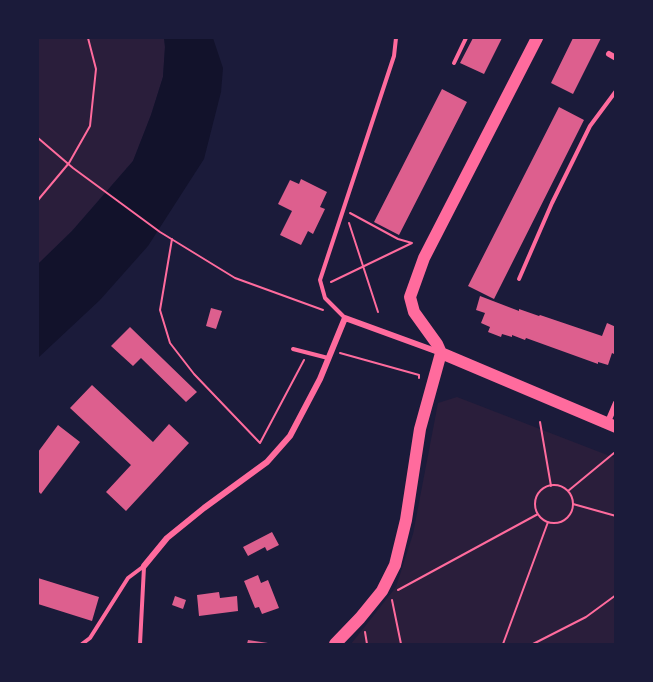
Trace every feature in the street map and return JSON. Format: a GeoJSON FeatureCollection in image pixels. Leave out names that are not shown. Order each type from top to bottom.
{"type":"FeatureCollection","features":[{"type":"Feature","properties":{"kind":"main road"},"geometry":{"type":"LineString","coordinates":[[335,645],[382,591],[395,565],[406,520],[420,429],[441,353],[414,312],[410,297],[424,258],[537,38]]}},
{"type":"Feature","properties":{"kind":"main road"},"geometry":{"type":"LineString","coordinates":[[441,353],[611,425]]}},
{"type":"Feature","properties":{"kind":"street"},"geometry":{"type":"LineString","coordinates":[[609,54],[615,58]]}},
{"type":"Feature","properties":{"kind":"street"},"geometry":{"type":"LineString","coordinates":[[144,566],[167,538],[267,462],[290,436],[320,379],[345,318],[441,353]]}},
{"type":"Feature","properties":{"kind":"street"},"geometry":{"type":"LineString","coordinates":[[611,425],[615,403]]}},
{"type":"Feature","properties":{"kind":"lane"},"geometry":{"type":"LineString","coordinates":[[345,318],[325,298],[320,280],[394,56],[396,38]]}},
{"type":"Feature","properties":{"kind":"lane"},"geometry":{"type":"LineString","coordinates":[[454,63],[466,38]]}},
{"type":"Feature","properties":{"kind":"lane"},"geometry":{"type":"LineString","coordinates":[[519,279],[552,203],[590,126],[615,91]]}},
{"type":"Feature","properties":{"kind":"lane"},"geometry":{"type":"LineString","coordinates":[[293,349],[329,358]]}},
{"type":"Feature","properties":{"kind":"lane"},"geometry":{"type":"LineString","coordinates":[[82,645],[90,638],[128,578],[144,566]]}},
{"type":"Feature","properties":{"kind":"lane"},"geometry":{"type":"LineString","coordinates":[[140,645],[144,566]]}},
{"type":"Feature","properties":{"kind":"path"},"geometry":{"type":"LineString","coordinates":[[38,200],[69,163],[90,126],[96,69],[87,38]]}},
{"type":"Feature","properties":{"kind":"path"},"geometry":{"type":"LineString","coordinates":[[38,138],[73,168],[160,232],[235,278],[323,310]]}},
{"type":"Feature","properties":{"kind":"path"},"geometry":{"type":"LineString","coordinates":[[324,286],[412,243],[398,239],[348,211]]}},
{"type":"Feature","properties":{"kind":"path"},"geometry":{"type":"LineString","coordinates":[[347,217],[378,312]]}},
{"type":"Feature","properties":{"kind":"path"},"geometry":{"type":"LineString","coordinates":[[172,239],[160,310],[170,344],[194,374],[260,443],[308,353]]}},
{"type":"Feature","properties":{"kind":"path"},"geometry":{"type":"LineString","coordinates":[[332,350],[419,375],[420,381]]}},
{"type":"Feature","properties":{"kind":"path"},"geometry":{"type":"LineString","coordinates":[[540,422],[550,486]]}},
{"type":"Feature","properties":{"kind":"path"},"geometry":{"type":"LineString","coordinates":[[568,491],[614,453]]}},
{"type":"Feature","properties":{"kind":"path"},"geometry":{"type":"LineString","coordinates":[[550,486],[560,486],[568,491],[573,504],[570,515],[565,520],[554,523],[543,519],[536,508],[538,496],[542,490],[550,486]]}},
{"type":"Feature","properties":{"kind":"path"},"geometry":{"type":"LineString","coordinates":[[573,504],[615,516]]}},
{"type":"Feature","properties":{"kind":"path"},"geometry":{"type":"LineString","coordinates":[[401,645],[391,594],[538,514]]}},
{"type":"Feature","properties":{"kind":"path"},"geometry":{"type":"LineString","coordinates":[[503,645],[548,522]]}},
{"type":"Feature","properties":{"kind":"path"},"geometry":{"type":"LineString","coordinates":[[533,645],[586,617],[615,595]]}},
{"type":"Feature","properties":{"kind":"path"},"geometry":{"type":"LineString","coordinates":[[365,628],[367,645]]}},
{"type":"Feature","properties":{"kind":"shaded area"},"geometry":{"type":"Polygon","coordinates":[[[38,38],[164,38],[165,47],[163,77],[133,161],[72,231],[38,264],[38,38]]]}},
{"type":"Feature","properties":{"kind":"shaded area"},"geometry":{"type":"Polygon","coordinates":[[[164,38],[213,38],[223,68],[221,92],[204,159],[148,246],[100,300],[38,358],[38,264],[72,231],[133,161],[163,77],[164,38]]]}},
{"type":"Feature","properties":{"kind":"shaded area"},"geometry":{"type":"Polygon","coordinates":[[[457,397],[615,458],[615,644],[351,644],[396,587],[413,534],[438,403],[457,397]]]}},
{"type":"Feature","properties":{"kind":"building"},"geometry":{"type":"Polygon","coordinates":[[[473,38],[502,38],[484,74],[460,63],[473,38]]]}},
{"type":"Feature","properties":{"kind":"building"},"geometry":{"type":"Polygon","coordinates":[[[573,38],[601,38],[573,94],[551,83],[573,38]]]}},
{"type":"Feature","properties":{"kind":"building"},"geometry":{"type":"Polygon","coordinates":[[[442,89],[467,102],[399,235],[374,222],[442,89]]]}},
{"type":"Feature","properties":{"kind":"building"},"geometry":{"type":"Polygon","coordinates":[[[559,107],[584,120],[494,299],[468,286],[559,107]]]}},
{"type":"Feature","properties":{"kind":"building"},"geometry":{"type":"Polygon","coordinates":[[[301,179],[327,192],[320,207],[325,209],[313,234],[308,231],[301,245],[280,235],[292,211],[278,204],[290,180],[299,184],[301,179]]]}},
{"type":"Feature","properties":{"kind":"building"},"geometry":{"type":"Polygon","coordinates":[[[480,296],[519,311],[519,309],[540,315],[602,336],[607,323],[616,327],[616,355],[612,353],[608,365],[598,362],[598,364],[526,338],[525,340],[502,334],[501,337],[488,332],[490,327],[481,323],[485,313],[476,310],[480,296]]]}},
{"type":"Feature","properties":{"kind":"building"},"geometry":{"type":"Polygon","coordinates":[[[211,308],[222,311],[216,329],[206,326],[211,308]]]}},
{"type":"Feature","properties":{"kind":"building"},"geometry":{"type":"Polygon","coordinates":[[[130,327],[197,392],[186,402],[141,358],[133,366],[111,346],[130,327]]]}},
{"type":"Feature","properties":{"kind":"building"},"geometry":{"type":"Polygon","coordinates":[[[92,385],[153,442],[169,424],[189,443],[126,511],[106,492],[131,465],[70,408],[92,385]]]}},
{"type":"Feature","properties":{"kind":"building"},"geometry":{"type":"Polygon","coordinates":[[[58,425],[80,442],[41,494],[38,491],[38,452],[58,425]]]}},
{"type":"Feature","properties":{"kind":"building"},"geometry":{"type":"Polygon","coordinates":[[[272,532],[279,545],[267,551],[265,547],[248,556],[243,547],[272,532]]]}},
{"type":"Feature","properties":{"kind":"building"},"geometry":{"type":"Polygon","coordinates":[[[258,575],[261,583],[268,580],[279,608],[262,614],[259,607],[255,608],[244,581],[258,575]]]}},
{"type":"Feature","properties":{"kind":"building"},"geometry":{"type":"Polygon","coordinates":[[[38,578],[99,597],[92,621],[38,604],[38,578]]]}},
{"type":"Feature","properties":{"kind":"building"},"geometry":{"type":"Polygon","coordinates":[[[219,592],[220,598],[237,596],[238,611],[199,616],[197,595],[219,592]]]}},
{"type":"Feature","properties":{"kind":"building"},"geometry":{"type":"Polygon","coordinates":[[[175,596],[186,600],[183,609],[172,605],[175,596]]]}},
{"type":"Feature","properties":{"kind":"building"},"geometry":{"type":"Polygon","coordinates":[[[248,640],[268,643],[268,644],[247,644],[248,640]]]}}]}
